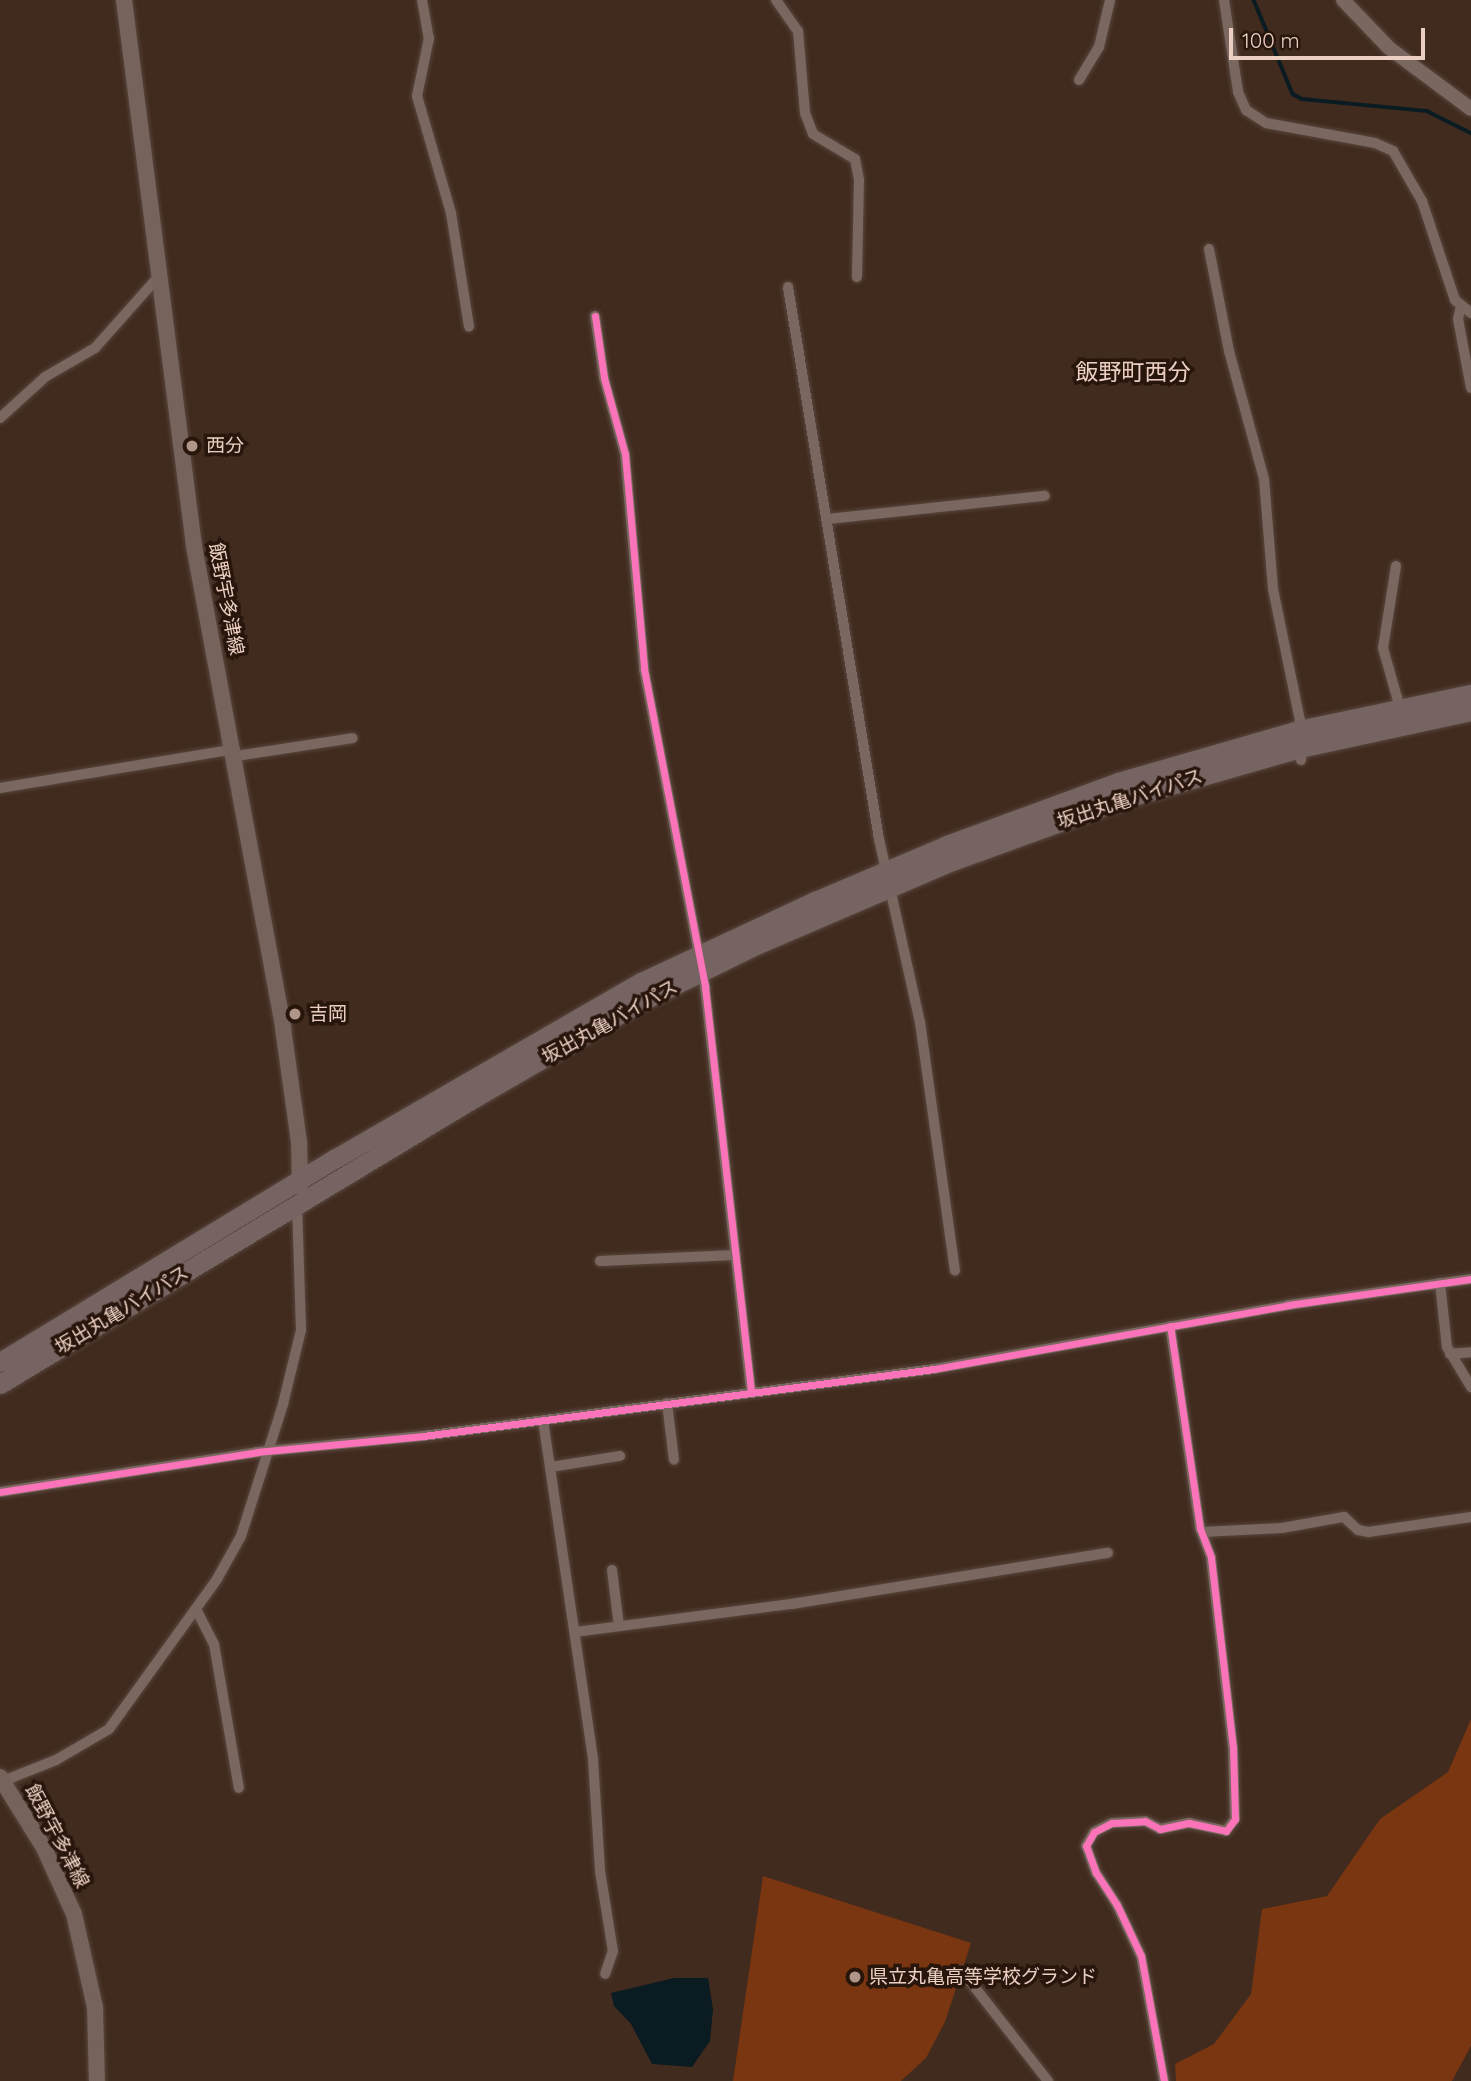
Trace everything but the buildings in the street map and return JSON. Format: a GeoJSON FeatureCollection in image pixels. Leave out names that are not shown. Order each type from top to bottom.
{"type":"FeatureCollection","features":[{"type":"Feature","properties":{"kind":"highway","name":"坂出丸亀バイパス"},"geometry":{"type":"LineString","coordinates":[[0,1362],[466,1082],[702,963],[888,878],[1126,798],[1300,746],[1400,708],[1471,694]]}},
{"type":"Feature","properties":{"kind":"highway","name":"坂出丸亀バイパス"},"geometry":{"type":"LineString","coordinates":[[1300,746],[1471,711]]}},
{"type":"Feature","properties":{"kind":"highway","name":"坂出丸亀バイパス"},"geometry":{"type":"LineString","coordinates":[[0,1384],[113,1296],[298,1203],[702,963]]}},
{"type":"Feature","properties":{"kind":"main road","name":"飯野宇多津線"},"geometry":{"type":"LineString","coordinates":[[124,0],[194,546],[235,752],[283,1028],[301,1180],[298,1203]]}},
{"type":"Feature","properties":{"kind":"main road","name":"飯野宇多津線"},"geometry":{"type":"LineString","coordinates":[[1,1780],[44,1848],[74,1914],[95,2007],[97,2081]]}},
{"type":"Feature","properties":{"kind":"street"},"geometry":{"type":"LineString","coordinates":[[422,0],[429,38],[417,96],[452,213],[469,327]]}},
{"type":"Feature","properties":{"kind":"street"},"geometry":{"type":"LineString","coordinates":[[776,0],[798,31],[805,113],[813,134],[855,159],[859,180],[857,277]]}},
{"type":"Feature","properties":{"kind":"street"},"geometry":{"type":"LineString","coordinates":[[1079,79],[1099,47],[1110,0]]}},
{"type":"Feature","properties":{"kind":"street"},"geometry":{"type":"LineString","coordinates":[[1224,0],[1238,92],[1246,110],[1283,127],[1375,143],[1393,151],[1422,201],[1450,290],[1461,306],[1471,313]]}},
{"type":"Feature","properties":{"kind":"street"},"geometry":{"type":"LineString","coordinates":[[1343,0],[1397,55],[1471,109]]}},
{"type":"Feature","properties":{"kind":"street"},"geometry":{"type":"LineString","coordinates":[[1209,249],[1229,351],[1264,479],[1273,589],[1300,746]]}},
{"type":"Feature","properties":{"kind":"street"},"geometry":{"type":"LineString","coordinates":[[0,418],[45,377],[95,348],[159,276]]}},
{"type":"Feature","properties":{"kind":"street"},"geometry":{"type":"LineString","coordinates":[[788,287],[888,878],[920,1022],[955,1271]]}},
{"type":"Feature","properties":{"kind":"street"},"geometry":{"type":"LineString","coordinates":[[1461,306],[1458,319],[1471,388]]}},
{"type":"Feature","properties":{"kind":"street"},"geometry":{"type":"LineString","coordinates":[[595,316],[604,378],[625,454],[644,670],[702,963],[751,1391]]}},
{"type":"Feature","properties":{"kind":"street"},"geometry":{"type":"LineString","coordinates":[[828,519],[1045,496]]}},
{"type":"Feature","properties":{"kind":"street"},"geometry":{"type":"LineString","coordinates":[[1396,566],[1383,648],[1400,708]]}},
{"type":"Feature","properties":{"kind":"street"},"geometry":{"type":"LineString","coordinates":[[0,788],[235,752],[352,738]]}},
{"type":"Feature","properties":{"kind":"street"},"geometry":{"type":"LineString","coordinates":[[1,1780],[57,1760],[109,1729],[196,1609],[248,1521],[301,1330],[298,1203]]}},
{"type":"Feature","properties":{"kind":"street"},"geometry":{"type":"LineString","coordinates":[[600,1261],[736,1255]]}},
{"type":"Feature","properties":{"kind":"street"},"geometry":{"type":"LineString","coordinates":[[0,1492],[268,1451],[543,1420],[934,1369],[1170,1326],[1471,1279]]}},
{"type":"Feature","properties":{"kind":"street"},"geometry":{"type":"LineString","coordinates":[[1440,1283],[1441,1317],[1450,1354],[1471,1387]]}},
{"type":"Feature","properties":{"kind":"street"},"geometry":{"type":"LineString","coordinates":[[1164,2081],[1141,1956],[1118,1905],[1096,1873],[1087,1846],[1094,1832],[1112,1823],[1145,1821],[1160,1829],[1189,1823],[1227,1831],[1235,1819],[1233,1748],[1211,1557],[1202,1532],[1170,1326]]}},
{"type":"Feature","properties":{"kind":"street"},"geometry":{"type":"LineString","coordinates":[[1450,1354],[1471,1352]]}},
{"type":"Feature","properties":{"kind":"street"},"geometry":{"type":"LineString","coordinates":[[667,1403],[674,1460]]}},
{"type":"Feature","properties":{"kind":"street"},"geometry":{"type":"LineString","coordinates":[[543,1420],[575,1632],[613,1951],[605,1974]]}},
{"type":"Feature","properties":{"kind":"street"},"geometry":{"type":"LineString","coordinates":[[551,1467],[620,1456]]}},
{"type":"Feature","properties":{"kind":"street"},"geometry":{"type":"LineString","coordinates":[[1202,1532],[1273,1529],[1343,1517],[1358,1530],[1368,1532],[1471,1517]]}},
{"type":"Feature","properties":{"kind":"street"},"geometry":{"type":"LineString","coordinates":[[575,1632],[792,1604],[1108,1553]]}},
{"type":"Feature","properties":{"kind":"street"},"geometry":{"type":"LineString","coordinates":[[612,1570],[619,1626]]}},
{"type":"Feature","properties":{"kind":"street"},"geometry":{"type":"LineString","coordinates":[[196,1609],[214,1644],[239,1788]]}},
{"type":"Feature","properties":{"kind":"street"},"geometry":{"type":"LineString","coordinates":[[962,1972],[1048,2081]]}},
{"type":"Feature","properties":{"kind":"shaded area"},"geometry":{"type":"Polygon","coordinates":[[[1471,1719],[1471,2046],[1452,2081],[1176,2081],[1175,2064],[1214,2044],[1251,1994],[1262,1909],[1327,1896],[1380,1819],[1448,1772],[1471,1719]]]}},
{"type":"Feature","properties":{"kind":"shaded area","name":"県立丸亀高等学校グランド"},"geometry":{"type":"Polygon","coordinates":[[[763,1876],[971,1943],[945,2022],[926,2058],[901,2081],[733,2081],[763,1876]]]}},
{"type":"Feature","properties":{"kind":"shaded area"},"geometry":{"type":"Polygon","coordinates":[[[674,1978],[708,1978],[713,2009],[710,2041],[692,2067],[652,2064],[631,2024],[614,2006],[611,1993],[674,1978]]]}},
{"type":"Feature","properties":{"kind":"waterway"},"geometry":{"type":"LineString","coordinates":[[1254,0],[1293,94],[1302,99],[1427,111],[1471,133]]}},
{"type":"Feature","properties":{"kind":"cycle path"},"geometry":{"type":"LineString","coordinates":[[595,316],[604,378],[625,454],[644,669],[705,987],[751,1391]]}},
{"type":"Feature","properties":{"kind":"cycle path"},"geometry":{"type":"LineString","coordinates":[[0,1492],[257,1452],[423,1436],[934,1369],[1288,1305],[1471,1279]]}},
{"type":"Feature","properties":{"kind":"cycle path"},"geometry":{"type":"LineString","coordinates":[[1164,2081],[1141,1956],[1117,1905],[1096,1873],[1086,1846],[1094,1832],[1112,1823],[1145,1821],[1160,1829],[1189,1823],[1226,1831],[1235,1819],[1233,1748],[1211,1557],[1200,1528],[1170,1326]]}},
{"type":"Feature","properties":{"kind":"place","name":"西分"},"geometry":{"type":"Point","coordinates":[192,446]}},
{"type":"Feature","properties":{"kind":"place","name":"吉岡"},"geometry":{"type":"Point","coordinates":[295,1014]}},
{"type":"Feature","properties":{"kind":"place","name":"県立丸亀高等学校グランド"},"geometry":{"type":"Point","coordinates":[855,1977]}},
{"type":"Feature","properties":{"kind":"district","name":"飯野町西分"},"geometry":{"type":"Point","coordinates":[1133,372]}}]}
